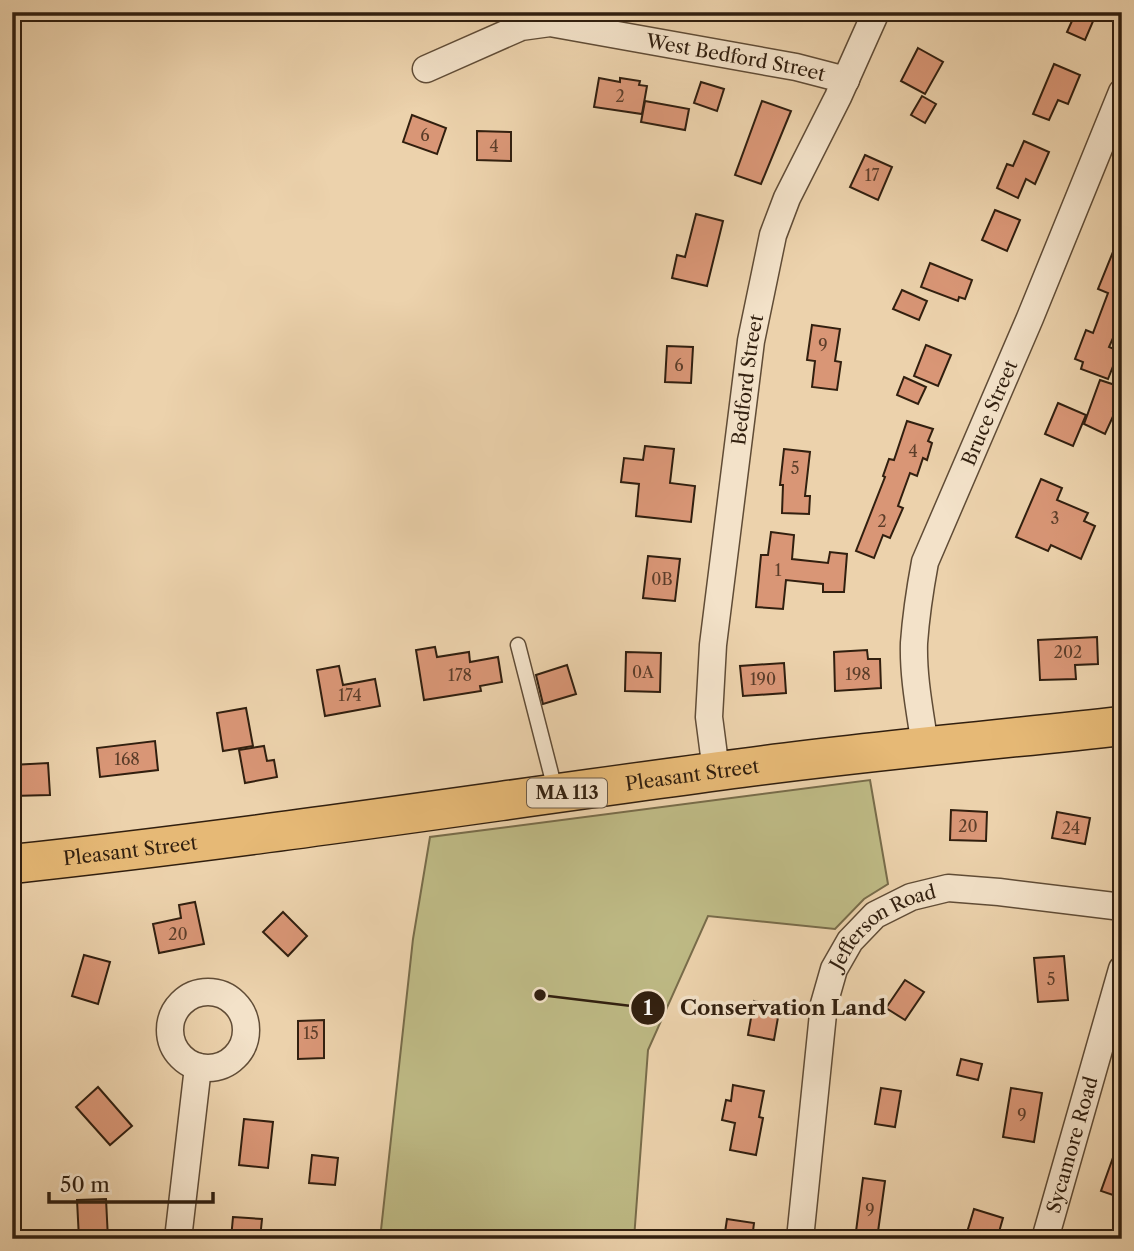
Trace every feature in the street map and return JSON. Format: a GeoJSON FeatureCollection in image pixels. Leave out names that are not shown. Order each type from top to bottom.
{"type":"FeatureCollection","features":[{"type":"Feature","properties":{"kind":"main road","name":"Pleasant Street"},"geometry":{"type":"LineString","coordinates":[[12,864],[211,841],[925,746],[1122,726]]}},
{"type":"Feature","properties":{"kind":"street","name":"Bedford Street"},"geometry":{"type":"LineString","coordinates":[[716,772],[709,717],[713,645],[751,341],[773,235],[782,210],[876,12]]}},
{"type":"Feature","properties":{"kind":"street","name":"West Bedford Street"},"geometry":{"type":"LineString","coordinates":[[426,69],[521,27],[550,23],[796,67],[846,80]]}},
{"type":"Feature","properties":{"kind":"street","name":"Bruce Street"},"geometry":{"type":"LineString","coordinates":[[925,746],[914,646],[925,562],[1020,343],[1122,92]]}},
{"type":"Feature","properties":{"kind":"street","name":"Jefferson Road"},"geometry":{"type":"LineString","coordinates":[[800,1239],[824,1004],[834,969],[850,941],[875,915],[911,897],[948,888],[1122,907]]}},
{"type":"Feature","properties":{"kind":"street","name":"Sycamore Road"},"geometry":{"type":"LineString","coordinates":[[1045,1239],[1122,969]]}},
{"type":"Feature","properties":{"kind":"street"},"geometry":{"type":"LineString","coordinates":[[178,1239],[198,1067]]}},
{"type":"Feature","properties":{"kind":"lane"},"geometry":{"type":"LineString","coordinates":[[519,645],[556,794]]}},
{"type":"Feature","properties":{"kind":"shaded area"},"geometry":{"type":"Polygon","coordinates":[[[870,780],[888,884],[864,899],[835,929],[708,916],[648,1050],[634,1239],[380,1239],[413,939],[430,837],[870,780]]]}},
{"type":"Feature","properties":{"kind":"building"},"geometry":{"type":"Polygon","coordinates":[[[1076,12],[1097,12],[1085,40],[1067,32],[1076,12]]]}},
{"type":"Feature","properties":{"kind":"building"},"geometry":{"type":"Polygon","coordinates":[[[918,48],[943,62],[925,94],[901,81],[918,48]]]}},
{"type":"Feature","properties":{"kind":"building"},"geometry":{"type":"Polygon","coordinates":[[[1054,64],[1080,75],[1068,104],[1058,100],[1049,120],[1033,114],[1054,64]]]}},
{"type":"Feature","properties":{"kind":"building"},"geometry":{"type":"Polygon","coordinates":[[[599,78],[620,82],[620,78],[640,81],[639,85],[647,86],[642,114],[594,107],[599,78]]]}},
{"type":"Feature","properties":{"kind":"building"},"geometry":{"type":"Polygon","coordinates":[[[701,82],[724,89],[717,111],[694,103],[701,82]]]}},
{"type":"Feature","properties":{"kind":"building"},"geometry":{"type":"Polygon","coordinates":[[[922,96],[936,104],[925,123],[911,115],[922,96]]]}},
{"type":"Feature","properties":{"kind":"building"},"geometry":{"type":"Polygon","coordinates":[[[645,101],[689,109],[685,130],[641,122],[645,101]]]}},
{"type":"Feature","properties":{"kind":"building"},"geometry":{"type":"Polygon","coordinates":[[[762,101],[791,111],[761,184],[735,175],[762,101]]]}},
{"type":"Feature","properties":{"kind":"building"},"geometry":{"type":"Polygon","coordinates":[[[412,115],[446,128],[437,154],[403,142],[412,115]]]}},
{"type":"Feature","properties":{"kind":"building"},"geometry":{"type":"Polygon","coordinates":[[[477,131],[511,132],[511,161],[477,160],[477,131]]]}},
{"type":"Feature","properties":{"kind":"building"},"geometry":{"type":"Polygon","coordinates":[[[1024,141],[1049,152],[1035,184],[1026,179],[1018,198],[997,188],[1007,164],[1013,166],[1024,141]]]}},
{"type":"Feature","properties":{"kind":"building"},"geometry":{"type":"Polygon","coordinates":[[[865,155],[892,167],[878,200],[850,187],[865,155]]]}},
{"type":"Feature","properties":{"kind":"building"},"geometry":{"type":"Polygon","coordinates":[[[995,210],[1020,220],[1007,251],[982,240],[995,210]]]}},
{"type":"Feature","properties":{"kind":"building"},"geometry":{"type":"Polygon","coordinates":[[[696,214],[723,221],[707,286],[672,278],[677,255],[685,257],[696,214]]]}},
{"type":"Feature","properties":{"kind":"building"},"geometry":{"type":"Polygon","coordinates":[[[1121,232],[1122,318],[1109,347],[1119,351],[1108,379],[1081,369],[1083,362],[1075,359],[1086,330],[1093,333],[1108,293],[1098,289],[1121,232]]]}},
{"type":"Feature","properties":{"kind":"building"},"geometry":{"type":"Polygon","coordinates":[[[930,263],[972,280],[965,299],[959,297],[958,301],[921,287],[930,263]]]}},
{"type":"Feature","properties":{"kind":"building"},"geometry":{"type":"Polygon","coordinates":[[[902,290],[927,301],[919,320],[893,309],[902,290]]]}},
{"type":"Feature","properties":{"kind":"building"},"geometry":{"type":"Polygon","coordinates":[[[812,325],[840,329],[835,361],[841,362],[837,390],[812,387],[815,361],[807,360],[812,325]]]}},
{"type":"Feature","properties":{"kind":"building"},"geometry":{"type":"Polygon","coordinates":[[[926,345],[951,355],[938,386],[914,376],[926,345]]]}},
{"type":"Feature","properties":{"kind":"building"},"geometry":{"type":"Polygon","coordinates":[[[667,346],[693,347],[691,383],[665,382],[667,346]]]}},
{"type":"Feature","properties":{"kind":"building"},"geometry":{"type":"Polygon","coordinates":[[[904,377],[926,387],[918,404],[897,395],[904,377]]]}},
{"type":"Feature","properties":{"kind":"building"},"geometry":{"type":"Polygon","coordinates":[[[1100,380],[1121,387],[1113,411],[1115,412],[1105,434],[1084,424],[1100,380]]]}},
{"type":"Feature","properties":{"kind":"building"},"geometry":{"type":"Polygon","coordinates":[[[1058,403],[1086,415],[1073,446],[1045,434],[1058,403]]]}},
{"type":"Feature","properties":{"kind":"building"},"geometry":{"type":"Polygon","coordinates":[[[907,421],[933,429],[928,441],[932,443],[927,460],[923,458],[917,476],[910,473],[898,506],[903,508],[890,538],[883,535],[874,558],[856,551],[885,477],[883,476],[889,459],[894,460],[907,421]]]}},
{"type":"Feature","properties":{"kind":"building"},"geometry":{"type":"Polygon","coordinates":[[[645,446],[674,449],[670,483],[695,486],[691,522],[636,516],[639,484],[621,482],[624,458],[643,460],[645,446]]]}},
{"type":"Feature","properties":{"kind":"building"},"geometry":{"type":"Polygon","coordinates":[[[784,449],[810,452],[805,496],[810,496],[809,514],[782,513],[783,485],[780,485],[784,449]]]}},
{"type":"Feature","properties":{"kind":"building"},"geometry":{"type":"Polygon","coordinates":[[[1041,479],[1062,488],[1057,500],[1088,513],[1084,521],[1095,526],[1081,559],[1051,545],[1048,551],[1016,537],[1041,479]]]}},
{"type":"Feature","properties":{"kind":"building"},"geometry":{"type":"Polygon","coordinates":[[[771,532],[794,535],[792,559],[828,563],[830,552],[847,554],[844,592],[823,592],[823,584],[786,580],[783,609],[756,607],[761,555],[768,555],[771,532]]]}},
{"type":"Feature","properties":{"kind":"building"},"geometry":{"type":"Polygon","coordinates":[[[648,556],[680,559],[675,601],[643,598],[648,556]]]}},
{"type":"Feature","properties":{"kind":"building"},"geometry":{"type":"Polygon","coordinates":[[[1097,637],[1098,664],[1075,665],[1076,679],[1040,680],[1038,640],[1097,637]]]}},
{"type":"Feature","properties":{"kind":"building"},"geometry":{"type":"Polygon","coordinates":[[[435,647],[437,657],[469,652],[470,662],[498,657],[502,682],[480,686],[481,691],[424,700],[416,650],[435,647]]]}},
{"type":"Feature","properties":{"kind":"building"},"geometry":{"type":"Polygon","coordinates":[[[867,650],[868,659],[880,659],[881,688],[835,691],[834,652],[867,650]]]}},
{"type":"Feature","properties":{"kind":"building"},"geometry":{"type":"Polygon","coordinates":[[[626,652],[661,653],[660,692],[625,691],[626,652]]]}},
{"type":"Feature","properties":{"kind":"building"},"geometry":{"type":"Polygon","coordinates":[[[784,663],[786,693],[743,696],[740,666],[784,663]]]}},
{"type":"Feature","properties":{"kind":"building"},"geometry":{"type":"Polygon","coordinates":[[[567,665],[576,694],[543,704],[536,675],[567,665]]]}},
{"type":"Feature","properties":{"kind":"building"},"geometry":{"type":"Polygon","coordinates":[[[339,666],[343,685],[375,679],[380,706],[325,716],[317,670],[339,666]]]}},
{"type":"Feature","properties":{"kind":"building"},"geometry":{"type":"Polygon","coordinates":[[[246,708],[253,746],[223,751],[217,713],[246,708]]]}},
{"type":"Feature","properties":{"kind":"building"},"geometry":{"type":"Polygon","coordinates":[[[155,741],[158,770],[100,777],[97,748],[155,741]]]}},
{"type":"Feature","properties":{"kind":"building"},"geometry":{"type":"Polygon","coordinates":[[[264,746],[267,761],[274,760],[277,777],[245,783],[239,750],[264,746]]]}},
{"type":"Feature","properties":{"kind":"building"},"geometry":{"type":"Polygon","coordinates":[[[48,763],[50,795],[12,796],[12,765],[48,763]]]}},
{"type":"Feature","properties":{"kind":"building"},"geometry":{"type":"Polygon","coordinates":[[[951,810],[987,812],[986,841],[950,840],[951,810]]]}},
{"type":"Feature","properties":{"kind":"building"},"geometry":{"type":"Polygon","coordinates":[[[1057,812],[1090,818],[1085,844],[1052,838],[1057,812]]]}},
{"type":"Feature","properties":{"kind":"building"},"geometry":{"type":"Polygon","coordinates":[[[195,902],[204,944],[159,953],[153,924],[181,918],[179,905],[195,902]]]}},
{"type":"Feature","properties":{"kind":"building"},"geometry":{"type":"Polygon","coordinates":[[[283,912],[307,936],[288,956],[263,932],[283,912]]]}},
{"type":"Feature","properties":{"kind":"building"},"geometry":{"type":"Polygon","coordinates":[[[84,955],[110,962],[98,1004],[72,996],[84,955]]]}},
{"type":"Feature","properties":{"kind":"building"},"geometry":{"type":"Polygon","coordinates":[[[1064,956],[1068,1000],[1038,1002],[1034,958],[1064,956]]]}},
{"type":"Feature","properties":{"kind":"building"},"geometry":{"type":"Polygon","coordinates":[[[905,980],[924,992],[905,1020],[886,1008],[905,980]]]}},
{"type":"Feature","properties":{"kind":"building"},"geometry":{"type":"Polygon","coordinates":[[[754,1001],[780,1006],[774,1040],[748,1035],[754,1001]]]}},
{"type":"Feature","properties":{"kind":"building"},"geometry":{"type":"Polygon","coordinates":[[[324,1020],[324,1058],[298,1059],[298,1021],[324,1020]]]}},
{"type":"Feature","properties":{"kind":"building"},"geometry":{"type":"Polygon","coordinates":[[[961,1059],[982,1064],[978,1080],[957,1075],[961,1059]]]}},
{"type":"Feature","properties":{"kind":"building"},"geometry":{"type":"Polygon","coordinates":[[[733,1085],[764,1091],[759,1117],[763,1118],[756,1155],[730,1150],[735,1123],[722,1120],[726,1100],[731,1101],[733,1085]]]}},
{"type":"Feature","properties":{"kind":"building"},"geometry":{"type":"Polygon","coordinates":[[[98,1087],[132,1126],[110,1145],[76,1107],[98,1087]]]}},
{"type":"Feature","properties":{"kind":"building"},"geometry":{"type":"Polygon","coordinates":[[[881,1088],[901,1091],[895,1127],[875,1124],[881,1088]]]}},
{"type":"Feature","properties":{"kind":"building"},"geometry":{"type":"Polygon","coordinates":[[[1011,1088],[1042,1093],[1034,1142],[1003,1137],[1011,1088]]]}},
{"type":"Feature","properties":{"kind":"building"},"geometry":{"type":"Polygon","coordinates":[[[244,1119],[273,1122],[268,1168],[239,1165],[244,1119]]]}},
{"type":"Feature","properties":{"kind":"building"},"geometry":{"type":"Polygon","coordinates":[[[1119,1141],[1122,1141],[1122,1198],[1101,1191],[1119,1141]]]}},
{"type":"Feature","properties":{"kind":"building"},"geometry":{"type":"Polygon","coordinates":[[[312,1155],[338,1158],[335,1185],[309,1183],[312,1155]]]}},
{"type":"Feature","properties":{"kind":"building"},"geometry":{"type":"Polygon","coordinates":[[[863,1178],[885,1181],[877,1239],[855,1239],[863,1178]]]}},
{"type":"Feature","properties":{"kind":"building"},"geometry":{"type":"Polygon","coordinates":[[[106,1199],[108,1239],[79,1239],[77,1200],[106,1199]]]}},
{"type":"Feature","properties":{"kind":"building"},"geometry":{"type":"Polygon","coordinates":[[[974,1209],[1003,1218],[997,1239],[965,1239],[974,1209]]]}},
{"type":"Feature","properties":{"kind":"building"},"geometry":{"type":"Polygon","coordinates":[[[233,1217],[262,1219],[260,1239],[231,1239],[233,1217]]]}},
{"type":"Feature","properties":{"kind":"building"},"geometry":{"type":"Polygon","coordinates":[[[727,1219],[754,1223],[752,1239],[724,1239],[727,1219]]]}},
{"type":"Feature","properties":{"kind":"place","name":"Conservation Land"},"geometry":{"type":"Point","coordinates":[540,995]}}]}
